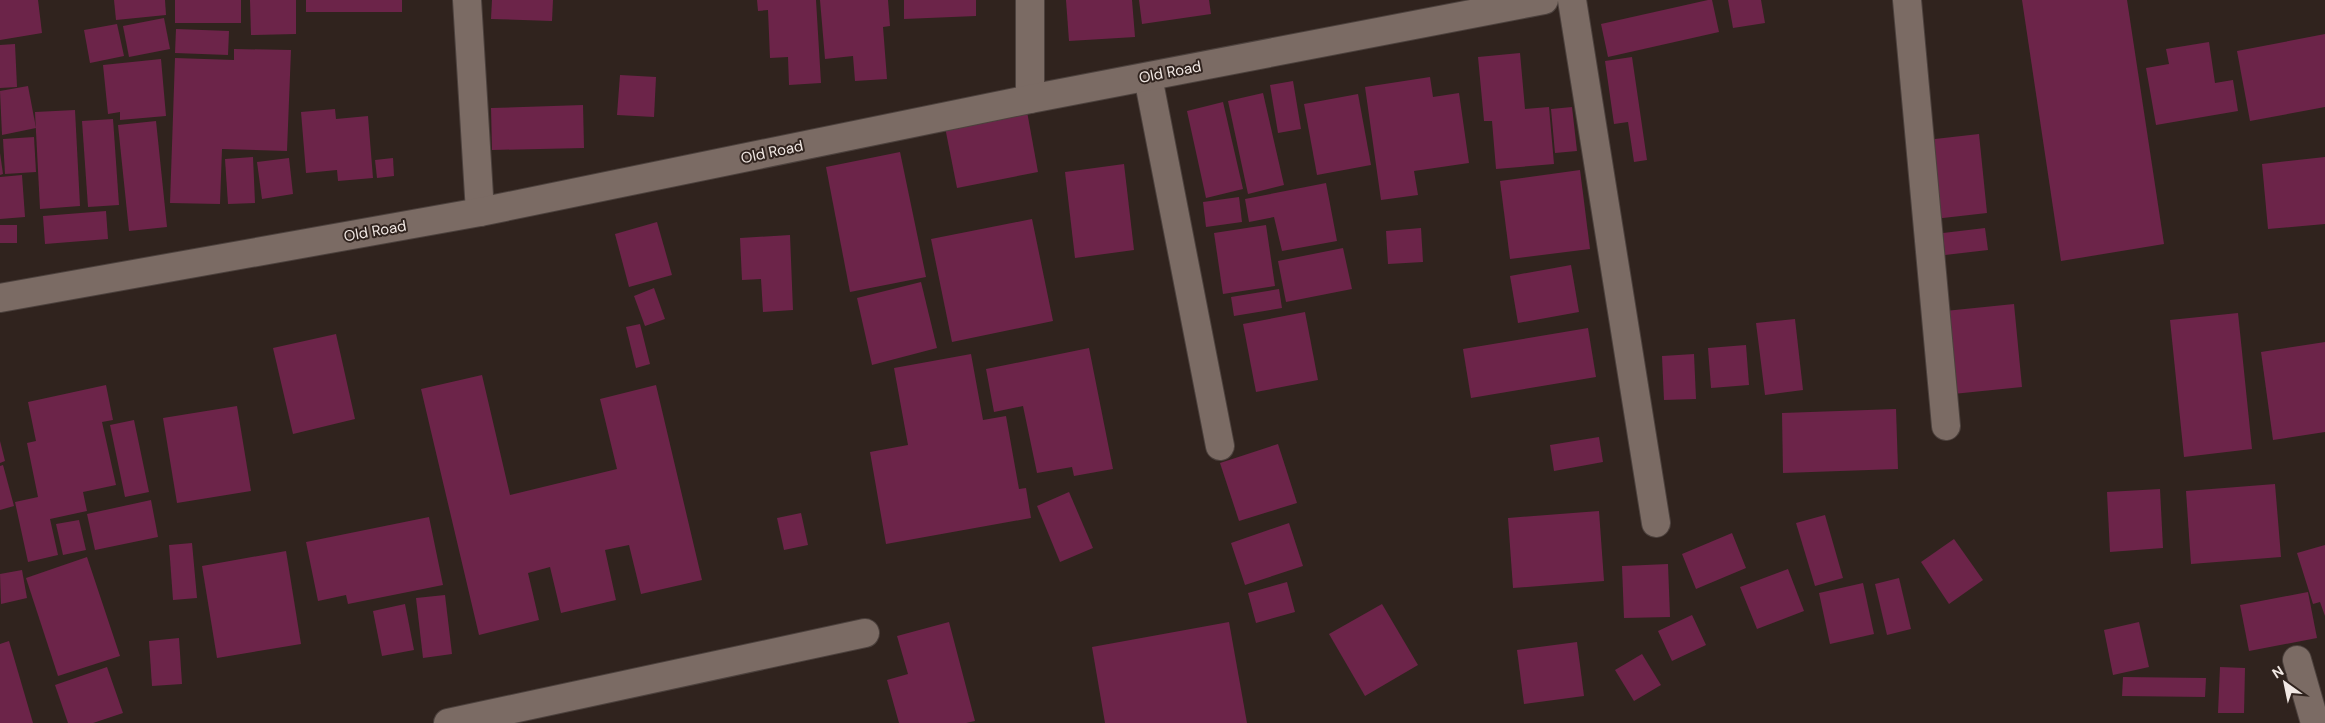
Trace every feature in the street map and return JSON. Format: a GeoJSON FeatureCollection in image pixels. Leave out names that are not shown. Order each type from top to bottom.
{"type":"FeatureCollection","features":[{"type":"Feature","properties":{"kind":"street"},"geometry":{"type":"LineString","coordinates":[[467,0],[480,212]]}},
{"type":"Feature","properties":{"kind":"street"},"geometry":{"type":"LineString","coordinates":[[1030,0],[1030,99]]}},
{"type":"Feature","properties":{"kind":"street","name":"Old Road"},"geometry":{"type":"LineString","coordinates":[[0,298],[480,212],[1030,99],[1513,3],[1544,0]]}},
{"type":"Feature","properties":{"kind":"street"},"geometry":{"type":"LineString","coordinates":[[1572,0],[1656,523]]}},
{"type":"Feature","properties":{"kind":"street"},"geometry":{"type":"LineString","coordinates":[[1907,0],[1946,426]]}},
{"type":"Feature","properties":{"kind":"street"},"geometry":{"type":"LineString","coordinates":[[1148,76],[1220,446]]}},
{"type":"Feature","properties":{"kind":"street"},"geometry":{"type":"LineString","coordinates":[[448,723],[864,633]]}},
{"type":"Feature","properties":{"kind":"street"},"geometry":{"type":"LineString","coordinates":[[2297,660],[2315,723]]}},
{"type":"Feature","properties":{"kind":"building"},"geometry":{"type":"Polygon","coordinates":[[[0,0],[38,0],[42,33],[0,40],[0,0]]]}},
{"type":"Feature","properties":{"kind":"building"},"geometry":{"type":"Polygon","coordinates":[[[114,0],[165,0],[166,15],[116,20],[114,0]]]}},
{"type":"Feature","properties":{"kind":"building"},"geometry":{"type":"Polygon","coordinates":[[[175,0],[241,0],[241,23],[175,23],[175,0]]]}},
{"type":"Feature","properties":{"kind":"building"},"geometry":{"type":"Polygon","coordinates":[[[250,0],[296,0],[296,34],[251,35],[250,0]]]}},
{"type":"Feature","properties":{"kind":"building"},"geometry":{"type":"Polygon","coordinates":[[[306,0],[402,0],[402,12],[306,12],[306,0]]]}},
{"type":"Feature","properties":{"kind":"building"},"geometry":{"type":"Polygon","coordinates":[[[492,0],[553,0],[552,21],[491,19],[492,0]]]}},
{"type":"Feature","properties":{"kind":"building"},"geometry":{"type":"Polygon","coordinates":[[[757,0],[816,0],[821,83],[789,85],[788,57],[770,58],[768,10],[758,11],[757,0]]]}},
{"type":"Feature","properties":{"kind":"building"},"geometry":{"type":"Polygon","coordinates":[[[820,0],[888,0],[890,26],[883,27],[887,79],[855,81],[853,56],[825,59],[820,0]]]}},
{"type":"Feature","properties":{"kind":"building"},"geometry":{"type":"Polygon","coordinates":[[[904,0],[976,0],[976,16],[904,19],[904,0]]]}},
{"type":"Feature","properties":{"kind":"building"},"geometry":{"type":"Polygon","coordinates":[[[1066,0],[1132,0],[1135,37],[1069,41],[1066,0]]]}},
{"type":"Feature","properties":{"kind":"building"},"geometry":{"type":"Polygon","coordinates":[[[1139,0],[1209,0],[1211,14],[1142,24],[1139,0]]]}},
{"type":"Feature","properties":{"kind":"building"},"geometry":{"type":"Polygon","coordinates":[[[1712,0],[1719,32],[1608,57],[1601,24],[1712,0]]]}},
{"type":"Feature","properties":{"kind":"building"},"geometry":{"type":"Polygon","coordinates":[[[1728,0],[1761,0],[1765,23],[1733,28],[1728,0]]]}},
{"type":"Feature","properties":{"kind":"building"},"geometry":{"type":"Polygon","coordinates":[[[2022,0],[2127,0],[2164,244],[2061,261],[2022,0]]]}},
{"type":"Feature","properties":{"kind":"building"},"geometry":{"type":"Polygon","coordinates":[[[164,18],[170,49],[129,57],[123,26],[164,18]]]}},
{"type":"Feature","properties":{"kind":"building"},"geometry":{"type":"Polygon","coordinates":[[[117,24],[124,56],[90,63],[84,30],[117,24]]]}},
{"type":"Feature","properties":{"kind":"building"},"geometry":{"type":"Polygon","coordinates":[[[176,29],[229,31],[228,55],[175,53],[176,29]]]}},
{"type":"Feature","properties":{"kind":"building"},"geometry":{"type":"Polygon","coordinates":[[[2325,34],[2325,107],[2250,121],[2237,51],[2325,34]]]}},
{"type":"Feature","properties":{"kind":"building"},"geometry":{"type":"Polygon","coordinates":[[[2209,42],[2215,83],[2233,80],[2238,111],[2156,125],[2146,68],[2169,64],[2166,49],[2209,42]]]}},
{"type":"Feature","properties":{"kind":"building"},"geometry":{"type":"Polygon","coordinates":[[[15,44],[17,87],[0,88],[0,45],[15,44]]]}},
{"type":"Feature","properties":{"kind":"building"},"geometry":{"type":"Polygon","coordinates":[[[234,49],[291,50],[287,151],[222,149],[220,204],[170,203],[175,58],[234,60],[234,49]]]}},
{"type":"Feature","properties":{"kind":"building"},"geometry":{"type":"Polygon","coordinates":[[[1520,53],[1525,109],[1549,107],[1554,164],[1496,169],[1492,121],[1484,121],[1478,57],[1520,53]]]}},
{"type":"Feature","properties":{"kind":"building"},"geometry":{"type":"Polygon","coordinates":[[[1632,57],[1647,160],[1634,162],[1628,122],[1614,124],[1605,61],[1632,57]]]}},
{"type":"Feature","properties":{"kind":"building"},"geometry":{"type":"Polygon","coordinates":[[[161,59],[166,116],[120,120],[120,112],[108,114],[103,65],[161,59]]]}},
{"type":"Feature","properties":{"kind":"building"},"geometry":{"type":"Polygon","coordinates":[[[620,75],[656,77],[654,117],[617,115],[620,75]]]}},
{"type":"Feature","properties":{"kind":"building"},"geometry":{"type":"Polygon","coordinates":[[[1430,77],[1433,97],[1459,93],[1469,163],[1414,171],[1418,195],[1381,200],[1365,87],[1430,77]]]}},
{"type":"Feature","properties":{"kind":"building"},"geometry":{"type":"Polygon","coordinates":[[[1293,81],[1301,129],[1278,133],[1270,85],[1293,81]]]}},
{"type":"Feature","properties":{"kind":"building"},"geometry":{"type":"Polygon","coordinates":[[[28,86],[36,128],[2,135],[0,91],[28,86]]]}},
{"type":"Feature","properties":{"kind":"building"},"geometry":{"type":"Polygon","coordinates":[[[1263,93],[1284,185],[1248,194],[1228,101],[1263,93]]]}},
{"type":"Feature","properties":{"kind":"building"},"geometry":{"type":"Polygon","coordinates":[[[1358,94],[1371,165],[1317,175],[1304,104],[1358,94]]]}},
{"type":"Feature","properties":{"kind":"building"},"geometry":{"type":"Polygon","coordinates":[[[1223,102],[1243,189],[1206,198],[1187,111],[1223,102]]]}},
{"type":"Feature","properties":{"kind":"building"},"geometry":{"type":"Polygon","coordinates":[[[583,105],[584,148],[492,150],[491,108],[583,105]]]}},
{"type":"Feature","properties":{"kind":"building"},"geometry":{"type":"Polygon","coordinates":[[[1026,106],[1038,172],[957,188],[944,122],[1026,106]]]}},
{"type":"Feature","properties":{"kind":"building"},"geometry":{"type":"Polygon","coordinates":[[[1572,107],[1577,151],[1555,153],[1551,109],[1572,107]]]}},
{"type":"Feature","properties":{"kind":"building"},"geometry":{"type":"Polygon","coordinates":[[[335,109],[336,119],[368,116],[373,178],[338,181],[337,170],[306,173],[301,112],[335,109]]]}},
{"type":"Feature","properties":{"kind":"building"},"geometry":{"type":"Polygon","coordinates":[[[75,110],[80,206],[40,209],[35,112],[75,110]]]}},
{"type":"Feature","properties":{"kind":"building"},"geometry":{"type":"Polygon","coordinates":[[[113,119],[119,205],[88,207],[82,121],[113,119]]]}},
{"type":"Feature","properties":{"kind":"building"},"geometry":{"type":"Polygon","coordinates":[[[156,121],[167,227],[129,231],[118,125],[156,121]]]}},
{"type":"Feature","properties":{"kind":"building"},"geometry":{"type":"Polygon","coordinates":[[[1979,134],[1987,213],[1934,219],[1926,140],[1979,134]]]}},
{"type":"Feature","properties":{"kind":"building"},"geometry":{"type":"Polygon","coordinates":[[[34,137],[36,172],[5,174],[3,139],[34,137]]]}},
{"type":"Feature","properties":{"kind":"building"},"geometry":{"type":"Polygon","coordinates":[[[900,152],[926,277],[850,292],[826,167],[900,152]]]}},
{"type":"Feature","properties":{"kind":"building"},"geometry":{"type":"Polygon","coordinates":[[[0,153],[3,174],[0,175],[0,153]]]}},
{"type":"Feature","properties":{"kind":"building"},"geometry":{"type":"Polygon","coordinates":[[[253,157],[255,203],[228,204],[225,159],[253,157]]]}},
{"type":"Feature","properties":{"kind":"building"},"geometry":{"type":"Polygon","coordinates":[[[2325,157],[2325,224],[2268,229],[2262,164],[2325,157]]]}},
{"type":"Feature","properties":{"kind":"building"},"geometry":{"type":"Polygon","coordinates":[[[289,158],[293,194],[262,199],[257,162],[289,158]]]}},
{"type":"Feature","properties":{"kind":"building"},"geometry":{"type":"Polygon","coordinates":[[[393,158],[394,176],[377,178],[375,160],[393,158]]]}},
{"type":"Feature","properties":{"kind":"building"},"geometry":{"type":"Polygon","coordinates":[[[1124,164],[1134,250],[1075,258],[1065,172],[1124,164]]]}},
{"type":"Feature","properties":{"kind":"building"},"geometry":{"type":"Polygon","coordinates":[[[1580,170],[1590,249],[1510,259],[1500,181],[1580,170]]]}},
{"type":"Feature","properties":{"kind":"building"},"geometry":{"type":"Polygon","coordinates":[[[22,175],[25,217],[0,219],[0,177],[22,175]]]}},
{"type":"Feature","properties":{"kind":"building"},"geometry":{"type":"Polygon","coordinates":[[[1326,183],[1337,241],[1282,251],[1274,217],[1249,222],[1245,199],[1326,183]]]}},
{"type":"Feature","properties":{"kind":"building"},"geometry":{"type":"Polygon","coordinates":[[[1239,197],[1242,222],[1206,227],[1203,202],[1239,197]]]}},
{"type":"Feature","properties":{"kind":"building"},"geometry":{"type":"Polygon","coordinates":[[[106,211],[108,239],[45,244],[43,216],[106,211]]]}},
{"type":"Feature","properties":{"kind":"building"},"geometry":{"type":"Polygon","coordinates":[[[1032,219],[1053,321],[952,342],[931,239],[1032,219]]]}},
{"type":"Feature","properties":{"kind":"building"},"geometry":{"type":"Polygon","coordinates":[[[657,222],[672,275],[629,287],[615,234],[657,222]]]}},
{"type":"Feature","properties":{"kind":"building"},"geometry":{"type":"Polygon","coordinates":[[[0,225],[17,225],[17,243],[0,243],[0,225]]]}},
{"type":"Feature","properties":{"kind":"building"},"geometry":{"type":"Polygon","coordinates":[[[1266,225],[1275,286],[1223,294],[1214,233],[1266,225]]]}},
{"type":"Feature","properties":{"kind":"building"},"geometry":{"type":"Polygon","coordinates":[[[1421,228],[1423,262],[1388,264],[1386,231],[1421,228]]]}},
{"type":"Feature","properties":{"kind":"building"},"geometry":{"type":"Polygon","coordinates":[[[1985,228],[1988,250],[1945,255],[1943,233],[1985,228]]]}},
{"type":"Feature","properties":{"kind":"building"},"geometry":{"type":"Polygon","coordinates":[[[790,235],[793,310],[763,312],[761,279],[742,280],[740,238],[790,235]]]}},
{"type":"Feature","properties":{"kind":"building"},"geometry":{"type":"Polygon","coordinates":[[[1343,248],[1352,289],[1286,302],[1278,261],[1343,248]]]}},
{"type":"Feature","properties":{"kind":"building"},"geometry":{"type":"Polygon","coordinates":[[[1571,265],[1579,312],[1518,323],[1510,276],[1571,265]]]}},
{"type":"Feature","properties":{"kind":"building"},"geometry":{"type":"Polygon","coordinates":[[[921,282],[937,348],[872,365],[857,298],[921,282]]]}},
{"type":"Feature","properties":{"kind":"building"},"geometry":{"type":"Polygon","coordinates":[[[654,288],[665,319],[645,326],[634,296],[654,288]]]}},
{"type":"Feature","properties":{"kind":"building"},"geometry":{"type":"Polygon","coordinates":[[[1279,289],[1282,308],[1234,316],[1231,297],[1279,289]]]}},
{"type":"Feature","properties":{"kind":"building"},"geometry":{"type":"Polygon","coordinates":[[[2014,304],[2022,387],[1953,394],[1945,311],[2014,304]]]}},
{"type":"Feature","properties":{"kind":"building"},"geometry":{"type":"Polygon","coordinates":[[[1305,312],[1318,380],[1256,392],[1243,324],[1305,312]]]}},
{"type":"Feature","properties":{"kind":"building"},"geometry":{"type":"Polygon","coordinates":[[[2238,313],[2252,449],[2184,457],[2170,320],[2238,313]]]}},
{"type":"Feature","properties":{"kind":"building"},"geometry":{"type":"Polygon","coordinates":[[[1795,319],[1803,390],[1765,395],[1756,323],[1795,319]]]}},
{"type":"Feature","properties":{"kind":"building"},"geometry":{"type":"Polygon","coordinates":[[[640,324],[650,364],[636,368],[626,327],[640,324]]]}},
{"type":"Feature","properties":{"kind":"building"},"geometry":{"type":"Polygon","coordinates":[[[1588,328],[1596,377],[1471,398],[1463,349],[1588,328]]]}},
{"type":"Feature","properties":{"kind":"building"},"geometry":{"type":"Polygon","coordinates":[[[336,334],[355,419],[293,434],[273,348],[336,334]]]}},
{"type":"Feature","properties":{"kind":"building"},"geometry":{"type":"Polygon","coordinates":[[[2325,342],[2325,432],[2273,440],[2261,352],[2325,342]]]}},
{"type":"Feature","properties":{"kind":"building"},"geometry":{"type":"Polygon","coordinates":[[[1746,345],[1749,385],[1711,388],[1708,348],[1746,345]]]}},
{"type":"Feature","properties":{"kind":"building"},"geometry":{"type":"Polygon","coordinates":[[[1089,348],[1113,469],[1074,476],[1072,467],[1037,473],[1023,406],[994,412],[986,369],[1089,348]]]}},
{"type":"Feature","properties":{"kind":"building"},"geometry":{"type":"Polygon","coordinates":[[[971,354],[983,420],[1006,416],[1019,489],[1026,488],[1031,518],[886,544],[870,452],[908,445],[894,368],[971,354]]]}},
{"type":"Feature","properties":{"kind":"building"},"geometry":{"type":"Polygon","coordinates":[[[1694,354],[1696,399],[1664,400],[1662,356],[1694,354]]]}},
{"type":"Feature","properties":{"kind":"building"},"geometry":{"type":"Polygon","coordinates":[[[482,375],[510,495],[617,469],[600,399],[656,385],[702,580],[641,594],[629,545],[605,550],[616,600],[561,613],[550,567],[528,573],[539,620],[479,635],[421,389],[482,375]]]}},
{"type":"Feature","properties":{"kind":"building"},"geometry":{"type":"Polygon","coordinates":[[[106,385],[113,420],[102,422],[116,485],[83,492],[87,511],[50,519],[58,555],[28,562],[15,502],[38,497],[27,443],[36,441],[28,402],[106,385]]]}},
{"type":"Feature","properties":{"kind":"building"},"geometry":{"type":"Polygon","coordinates":[[[237,406],[251,491],[177,503],[163,418],[237,406]]]}},
{"type":"Feature","properties":{"kind":"building"},"geometry":{"type":"Polygon","coordinates":[[[1896,409],[1898,469],[1783,473],[1782,413],[1896,409]]]}},
{"type":"Feature","properties":{"kind":"building"},"geometry":{"type":"Polygon","coordinates":[[[134,420],[149,492],[125,497],[110,425],[134,420]]]}},
{"type":"Feature","properties":{"kind":"building"},"geometry":{"type":"Polygon","coordinates":[[[1599,437],[1603,462],[1554,471],[1550,445],[1599,437]]]}},
{"type":"Feature","properties":{"kind":"building"},"geometry":{"type":"Polygon","coordinates":[[[0,441],[5,461],[0,463],[0,441]]]}},
{"type":"Feature","properties":{"kind":"building"},"geometry":{"type":"Polygon","coordinates":[[[1278,444],[1297,503],[1239,521],[1220,463],[1278,444]]]}},
{"type":"Feature","properties":{"kind":"building"},"geometry":{"type":"Polygon","coordinates":[[[3,465],[14,506],[0,510],[0,466],[3,465]]]}},
{"type":"Feature","properties":{"kind":"building"},"geometry":{"type":"Polygon","coordinates":[[[2275,484],[2281,557],[2191,564],[2186,491],[2275,484]]]}},
{"type":"Feature","properties":{"kind":"building"},"geometry":{"type":"Polygon","coordinates":[[[2160,489],[2163,548],[2110,552],[2107,492],[2160,489]]]}},
{"type":"Feature","properties":{"kind":"building"},"geometry":{"type":"Polygon","coordinates":[[[1069,492],[1093,548],[1060,562],[1037,506],[1069,492]]]}},
{"type":"Feature","properties":{"kind":"building"},"geometry":{"type":"Polygon","coordinates":[[[151,500],[158,537],[95,550],[87,514],[151,500]]]}},
{"type":"Feature","properties":{"kind":"building"},"geometry":{"type":"Polygon","coordinates":[[[1599,511],[1604,581],[1513,588],[1508,518],[1599,511]]]}},
{"type":"Feature","properties":{"kind":"building"},"geometry":{"type":"Polygon","coordinates":[[[801,513],[808,545],[784,550],[777,518],[801,513]]]}},
{"type":"Feature","properties":{"kind":"building"},"geometry":{"type":"Polygon","coordinates":[[[1825,515],[1843,578],[1815,586],[1796,523],[1825,515]]]}},
{"type":"Feature","properties":{"kind":"building"},"geometry":{"type":"Polygon","coordinates":[[[429,517],[443,585],[348,604],[346,595],[318,601],[306,542],[429,517]]]}},
{"type":"Feature","properties":{"kind":"building"},"geometry":{"type":"Polygon","coordinates":[[[79,520],[86,550],[63,555],[56,524],[79,520]]]}},
{"type":"Feature","properties":{"kind":"building"},"geometry":{"type":"Polygon","coordinates":[[[1289,523],[1303,566],[1245,585],[1231,543],[1289,523]]]}},
{"type":"Feature","properties":{"kind":"building"},"geometry":{"type":"Polygon","coordinates":[[[1732,533],[1746,568],[1696,589],[1682,554],[1732,533]]]}},
{"type":"Feature","properties":{"kind":"building"},"geometry":{"type":"Polygon","coordinates":[[[1954,539],[1983,580],[1949,604],[1921,562],[1954,539]]]}},
{"type":"Feature","properties":{"kind":"building"},"geometry":{"type":"Polygon","coordinates":[[[192,543],[197,598],[173,600],[169,545],[192,543]]]}},
{"type":"Feature","properties":{"kind":"building"},"geometry":{"type":"Polygon","coordinates":[[[2325,545],[2325,616],[2320,602],[2313,604],[2297,553],[2325,545]]]}},
{"type":"Feature","properties":{"kind":"building"},"geometry":{"type":"Polygon","coordinates":[[[286,551],[301,644],[217,658],[202,566],[286,551]]]}},
{"type":"Feature","properties":{"kind":"building"},"geometry":{"type":"Polygon","coordinates":[[[87,557],[120,656],[58,676],[26,578],[87,557]]]}},
{"type":"Feature","properties":{"kind":"building"},"geometry":{"type":"Polygon","coordinates":[[[1668,564],[1670,617],[1624,618],[1622,566],[1668,564]]]}},
{"type":"Feature","properties":{"kind":"building"},"geometry":{"type":"Polygon","coordinates":[[[1788,569],[1804,611],[1757,629],[1740,587],[1788,569]]]}},
{"type":"Feature","properties":{"kind":"building"},"geometry":{"type":"Polygon","coordinates":[[[22,570],[27,598],[1,604],[0,574],[22,570]]]}},
{"type":"Feature","properties":{"kind":"building"},"geometry":{"type":"Polygon","coordinates":[[[1899,578],[1911,629],[1887,635],[1875,584],[1899,578]]]}},
{"type":"Feature","properties":{"kind":"building"},"geometry":{"type":"Polygon","coordinates":[[[1287,582],[1295,612],[1256,623],[1248,593],[1287,582]]]}},
{"type":"Feature","properties":{"kind":"building"},"geometry":{"type":"Polygon","coordinates":[[[1863,583],[1874,634],[1830,644],[1819,593],[1863,583]]]}},
{"type":"Feature","properties":{"kind":"building"},"geometry":{"type":"Polygon","coordinates":[[[2308,592],[2317,638],[2249,651],[2240,605],[2308,592]]]}},
{"type":"Feature","properties":{"kind":"building"},"geometry":{"type":"Polygon","coordinates":[[[445,595],[452,654],[423,658],[416,598],[445,595]]]}},
{"type":"Feature","properties":{"kind":"building"},"geometry":{"type":"Polygon","coordinates":[[[405,604],[414,650],[382,656],[373,611],[405,604]]]}},
{"type":"Feature","properties":{"kind":"building"},"geometry":{"type":"Polygon","coordinates":[[[1382,604],[1418,665],[1365,696],[1329,634],[1382,604]]]}},
{"type":"Feature","properties":{"kind":"building"},"geometry":{"type":"Polygon","coordinates":[[[1692,615],[1706,645],[1672,661],[1658,631],[1692,615]]]}},
{"type":"Feature","properties":{"kind":"building"},"geometry":{"type":"Polygon","coordinates":[[[949,622],[975,721],[966,723],[899,723],[887,680],[908,674],[897,636],[949,622]]]}},
{"type":"Feature","properties":{"kind":"building"},"geometry":{"type":"Polygon","coordinates":[[[1229,622],[1247,723],[1105,723],[1092,647],[1229,622]]]}},
{"type":"Feature","properties":{"kind":"building"},"geometry":{"type":"Polygon","coordinates":[[[2139,622],[2149,667],[2113,675],[2104,630],[2139,622]]]}},
{"type":"Feature","properties":{"kind":"building"},"geometry":{"type":"Polygon","coordinates":[[[179,638],[182,684],[152,686],[149,641],[179,638]]]}},
{"type":"Feature","properties":{"kind":"building"},"geometry":{"type":"Polygon","coordinates":[[[9,641],[33,723],[0,723],[0,644],[9,641]]]}},
{"type":"Feature","properties":{"kind":"building"},"geometry":{"type":"Polygon","coordinates":[[[1577,642],[1584,696],[1524,704],[1517,650],[1577,642]]]}},
{"type":"Feature","properties":{"kind":"building"},"geometry":{"type":"Polygon","coordinates":[[[1642,654],[1661,685],[1634,701],[1615,670],[1642,654]]]}},
{"type":"Feature","properties":{"kind":"building"},"geometry":{"type":"Polygon","coordinates":[[[107,667],[123,713],[93,723],[68,723],[55,685],[107,667]]]}},
{"type":"Feature","properties":{"kind":"building"},"geometry":{"type":"Polygon","coordinates":[[[2220,667],[2245,668],[2244,713],[2218,713],[2220,667]]]}},
{"type":"Feature","properties":{"kind":"building"},"geometry":{"type":"Polygon","coordinates":[[[2123,677],[2206,678],[2205,697],[2122,696],[2123,677]]]}}]}
